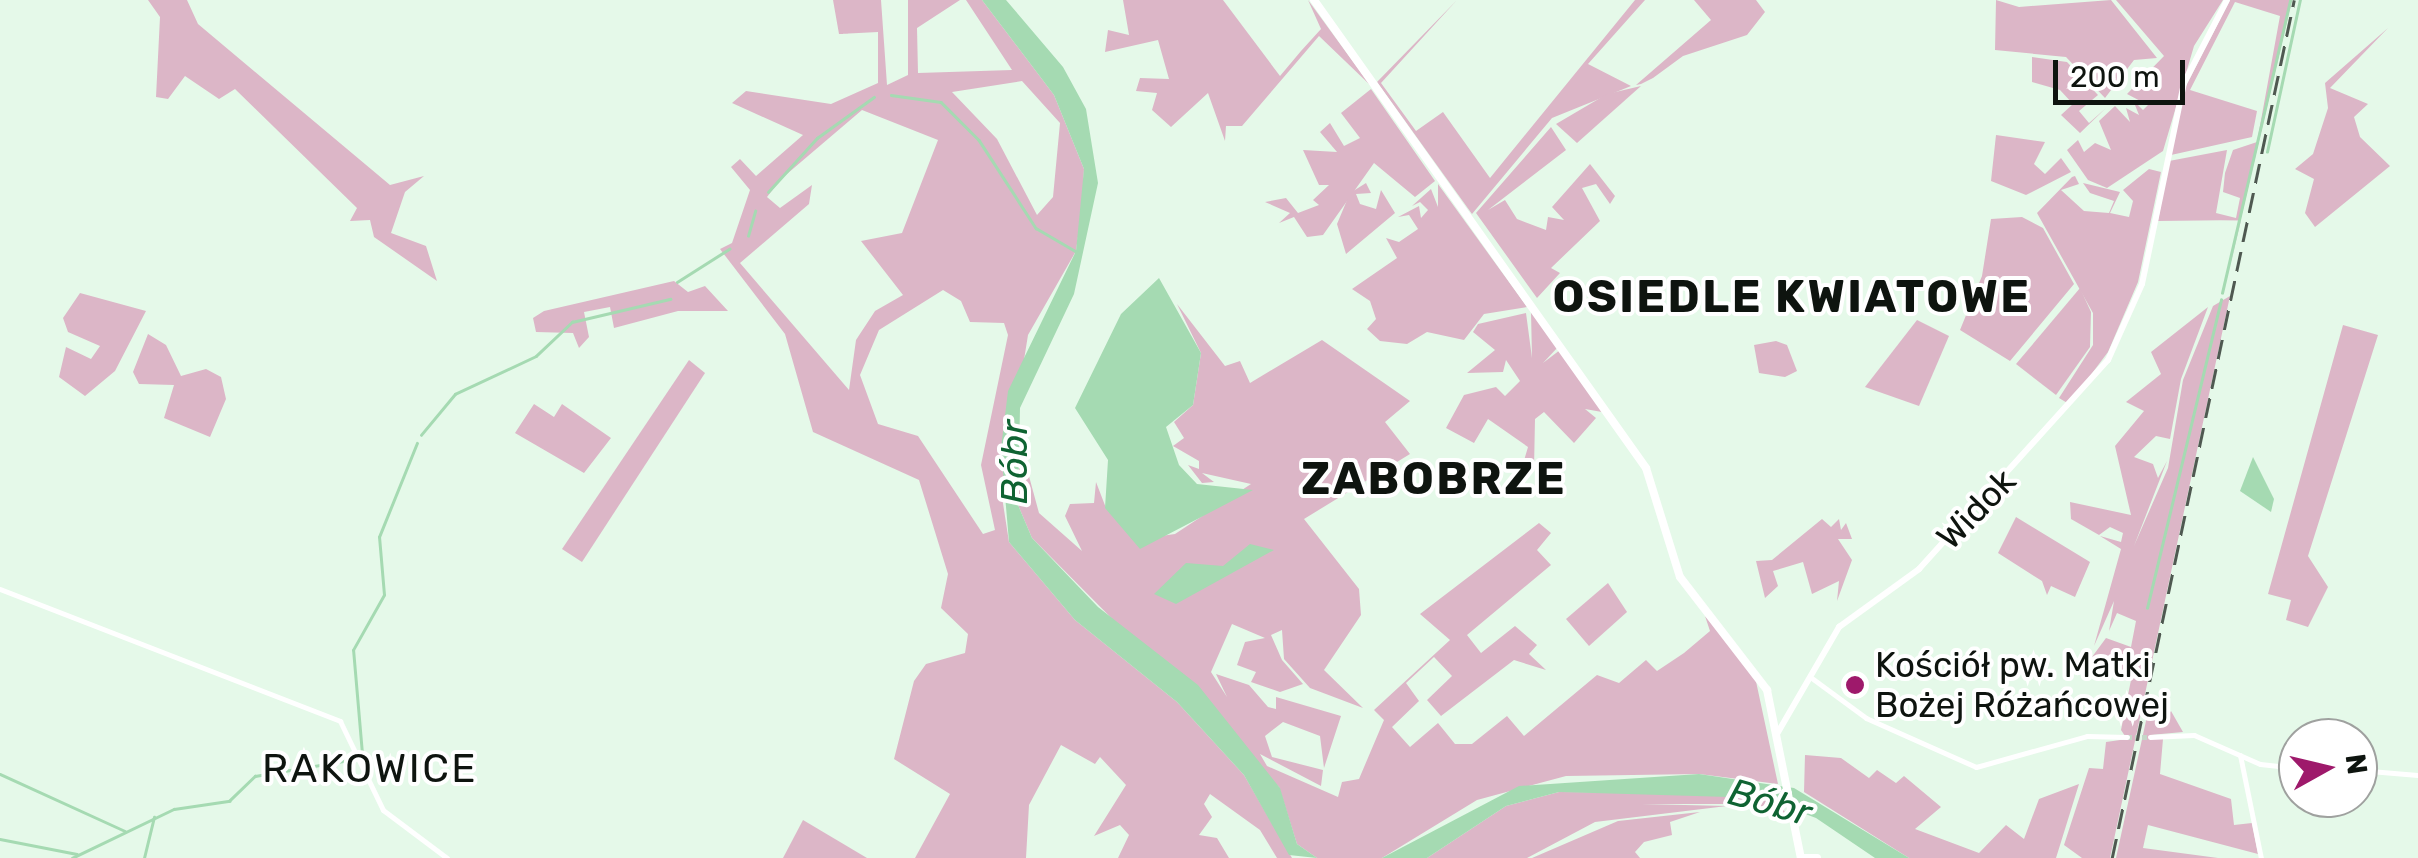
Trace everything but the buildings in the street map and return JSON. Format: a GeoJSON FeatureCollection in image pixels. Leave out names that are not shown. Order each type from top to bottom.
{"type":"FeatureCollection","features":[{"type":"Feature","properties":{"kind":"main road"},"geometry":{"type":"LineString","coordinates":[[1314,0],[1641,459],[1680,577],[1758,671],[1777,734],[1795,836],[1808,857]]}},
{"type":"Feature","properties":{"kind":"main road","name":"Widok"},"geometry":{"type":"LineString","coordinates":[[1777,734],[1846,618],[1914,574],[2086,393],[2127,324],[2148,262],[2179,100],[2227,0]]}},
{"type":"Feature","properties":{"kind":"street"},"geometry":{"type":"LineString","coordinates":[[0,590],[340,722],[383,810],[448,858]]}},
{"type":"Feature","properties":{"kind":"street"},"geometry":{"type":"LineString","coordinates":[[1813,678],[1871,721],[1976,767],[2087,736],[2128,738]]}},
{"type":"Feature","properties":{"kind":"street"},"geometry":{"type":"LineString","coordinates":[[2150,737],[2194,735],[2240,755],[2278,764]]}},
{"type":"Feature","properties":{"kind":"street"},"geometry":{"type":"LineString","coordinates":[[2240,755],[2262,858]]}},
{"type":"Feature","properties":{"kind":"street"},"geometry":{"type":"LineString","coordinates":[[2378,772],[2418,775]]}},
{"type":"Feature","properties":{"kind":"shaded area"},"geometry":{"type":"Polygon","coordinates":[[[148,0],[187,0],[198,24],[390,185],[424,176],[405,192],[391,233],[426,246],[437,281],[374,237],[370,220],[350,221],[357,208],[235,89],[219,99],[185,76],[168,99],[156,97],[160,17],[148,0]]]}},
{"type":"Feature","properties":{"kind":"shaded area"},"geometry":{"type":"Polygon","coordinates":[[[833,0],[881,0],[887,85],[908,75],[908,0],[960,0],[917,28],[918,73],[1012,70],[966,0],[982,0],[1054,95],[1084,169],[1082,207],[1076,251],[1028,335],[1002,497],[1009,542],[1075,620],[1177,702],[1244,775],[1292,858],[1277,858],[1260,830],[1210,794],[1204,804],[1212,817],[1199,835],[1217,838],[1229,858],[1118,858],[1129,835],[1120,825],[1094,836],[1126,785],[1100,757],[1095,764],[1061,745],[1029,805],[1026,858],[915,858],[950,794],[894,759],[914,681],[926,664],[965,653],[968,634],[941,608],[948,574],[919,480],[813,432],[785,334],[720,249],[732,243],[750,190],[731,167],[740,159],[756,176],[803,135],[732,103],[746,91],[831,104],[878,83],[878,32],[839,34],[833,0]],[[1022,81],[952,92],[997,139],[1037,215],[1053,197],[1060,123],[1022,81]],[[862,110],[781,179],[767,197],[780,208],[812,185],[809,204],[740,263],[849,390],[856,340],[875,311],[903,295],[861,241],[902,233],[938,140],[862,110]],[[943,290],[879,330],[860,375],[878,424],[918,436],[983,534],[995,530],[981,465],[1008,335],[1004,323],[970,322],[961,301],[943,290]]]}},
{"type":"Feature","properties":{"kind":"shaded area"},"geometry":{"type":"Polygon","coordinates":[[[1123,0],[1223,0],[1280,76],[1321,29],[1308,0],[1370,85],[1319,36],[1242,126],[1226,126],[1225,141],[1208,93],[1171,127],[1152,110],[1157,93],[1136,91],[1140,78],[1169,79],[1158,40],[1105,52],[1108,30],[1129,35],[1123,0]]]}},
{"type":"Feature","properties":{"kind":"shaded area"},"geometry":{"type":"Polygon","coordinates":[[[1457,0],[1381,83],[1416,131],[1443,112],[1490,178],[1635,0],[1645,0],[1588,64],[1631,86],[1552,118],[1472,214],[1377,82],[1457,0]]]}},
{"type":"Feature","properties":{"kind":"shaded area"},"geometry":{"type":"Polygon","coordinates":[[[1694,0],[1756,0],[1765,12],[1747,35],[1683,56],[1636,85],[1711,20],[1694,0]]]}},
{"type":"Feature","properties":{"kind":"shaded area"},"geometry":{"type":"Polygon","coordinates":[[[1996,0],[2019,7],[2111,0],[2157,58],[2134,60],[2105,98],[2066,57],[1995,50],[1996,0]]]}},
{"type":"Feature","properties":{"kind":"shaded area"},"geometry":{"type":"Polygon","coordinates":[[[2116,0],[2223,0],[2194,46],[2163,151],[2107,188],[2088,180],[2067,150],[2078,140],[2084,152],[2095,143],[2111,150],[2099,121],[2115,106],[2130,122],[2126,108],[2139,115],[2133,100],[2143,110],[2148,105],[2127,94],[2164,56],[2116,0]]]}},
{"type":"Feature","properties":{"kind":"shaded area"},"geometry":{"type":"Polygon","coordinates":[[[2230,0],[2292,0],[2241,220],[2158,221],[2169,161],[2227,150],[2216,213],[2236,218],[2240,198],[2223,192],[2225,173],[2233,150],[2257,142],[2280,16],[2235,2],[2190,90],[2257,111],[2252,137],[2171,155],[2185,88],[2230,0]]]}},
{"type":"Feature","properties":{"kind":"shaded area"},"geometry":{"type":"Polygon","coordinates":[[[2388,28],[2330,88],[2368,104],[2354,117],[2360,137],[2390,166],[2315,227],[2305,213],[2314,179],[2295,169],[2313,154],[2328,108],[2325,83],[2388,28]]]}},
{"type":"Feature","properties":{"kind":"shaded area"},"geometry":{"type":"Polygon","coordinates":[[[2032,57],[2067,62],[2098,95],[2079,111],[2089,123],[2106,108],[2080,133],[2061,115],[2073,104],[2060,90],[2032,82],[2032,57]]]}},
{"type":"Feature","properties":{"kind":"shaded area"},"geometry":{"type":"Polygon","coordinates":[[[1641,86],[1577,143],[1556,124],[1607,94],[1641,86]]]}},
{"type":"Feature","properties":{"kind":"shaded area"},"geometry":{"type":"Polygon","coordinates":[[[1371,89],[1435,181],[1415,197],[1374,163],[1323,235],[1307,237],[1294,217],[1279,223],[1290,213],[1265,202],[1286,198],[1298,213],[1319,205],[1313,200],[1329,185],[1319,185],[1303,150],[1337,152],[1320,132],[1330,123],[1344,146],[1360,138],[1341,113],[1371,89]]]}},
{"type":"Feature","properties":{"kind":"shaded area"},"geometry":{"type":"Polygon","coordinates":[[[1551,127],[1566,150],[1488,210],[1505,200],[1517,219],[1546,230],[1548,217],[1564,220],[1552,207],[1590,164],[1615,196],[1610,204],[1596,184],[1582,188],[1600,221],[1551,268],[1560,273],[1537,298],[1476,213],[1551,127]]]}},
{"type":"Feature","properties":{"kind":"shaded area"},"geometry":{"type":"Polygon","coordinates":[[[1996,135],[2045,142],[2034,164],[2045,174],[2061,158],[2071,172],[2026,195],[1991,181],[1996,135]]]}},
{"type":"Feature","properties":{"kind":"shaded area"},"geometry":{"type":"Polygon","coordinates":[[[2149,169],[2161,172],[2138,282],[2108,352],[2069,404],[2059,398],[2093,345],[2093,313],[2037,213],[2075,176],[2079,184],[2061,190],[2084,211],[2109,213],[2114,201],[2090,193],[2083,183],[2120,192],[2110,213],[2129,217],[2133,201],[2123,190],[2149,169]]]}},
{"type":"Feature","properties":{"kind":"shaded area"},"geometry":{"type":"Polygon","coordinates":[[[1366,183],[1371,193],[1356,194],[1360,204],[1376,209],[1381,190],[1395,213],[1346,254],[1337,224],[1350,193],[1366,183]]]}},
{"type":"Feature","properties":{"kind":"shaded area"},"geometry":{"type":"Polygon","coordinates":[[[1438,184],[1527,307],[1484,314],[1464,340],[1427,332],[1407,344],[1380,341],[1367,329],[1376,319],[1370,301],[1352,289],[1397,258],[1386,238],[1399,242],[1418,229],[1409,215],[1398,217],[1419,206],[1421,218],[1428,210],[1420,202],[1412,206],[1431,189],[1438,207],[1438,184]]]}},
{"type":"Feature","properties":{"kind":"shaded area"},"geometry":{"type":"Polygon","coordinates":[[[2022,217],[2043,228],[2074,284],[2010,361],[1960,330],[1982,276],[1991,219],[2022,217]]]}},
{"type":"Feature","properties":{"kind":"shaded area"},"geometry":{"type":"Polygon","coordinates":[[[674,281],[688,292],[705,286],[728,311],[678,311],[614,328],[610,307],[584,312],[589,337],[579,348],[573,333],[536,332],[533,318],[544,311],[674,281]]]}},
{"type":"Feature","properties":{"kind":"shaded area"},"geometry":{"type":"Polygon","coordinates":[[[2080,288],[2091,312],[2090,347],[2056,395],[2016,364],[2080,288]]]}},
{"type":"Feature","properties":{"kind":"shaded area"},"geometry":{"type":"Polygon","coordinates":[[[80,293],[146,311],[115,371],[85,396],[59,377],[66,347],[91,359],[100,346],[68,332],[63,318],[80,293]]]}},
{"type":"Feature","properties":{"kind":"shaded area"},"geometry":{"type":"Polygon","coordinates":[[[2230,296],[2110,858],[2082,858],[2064,845],[2089,768],[2103,769],[2106,742],[2127,739],[2121,730],[2136,655],[2121,671],[2114,658],[2099,671],[2092,657],[2106,638],[2131,647],[2136,621],[2117,613],[2109,631],[2114,601],[2094,646],[2121,549],[2100,536],[2121,542],[2123,533],[2110,527],[2099,535],[2071,519],[2070,502],[2131,515],[2115,446],[2144,411],[2126,402],[2161,374],[2151,352],[2208,307],[2181,379],[2170,439],[2156,436],[2134,457],[2153,464],[2158,478],[2167,461],[2134,546],[2168,468],[2183,380],[2213,306],[2230,296]]]}},
{"type":"Feature","properties":{"kind":"shaded area"},"geometry":{"type":"Polygon","coordinates":[[[1177,304],[1225,366],[1240,361],[1250,383],[1322,340],[1410,401],[1385,422],[1410,454],[1304,519],[1359,589],[1361,615],[1324,670],[1363,708],[1310,688],[1284,659],[1282,630],[1271,635],[1282,660],[1303,684],[1280,692],[1251,682],[1256,672],[1237,665],[1245,642],[1265,638],[1232,624],[1211,672],[1227,697],[1216,674],[1249,685],[1268,707],[1276,709],[1276,697],[1341,716],[1324,768],[1320,736],[1283,722],[1265,736],[1272,757],[1323,770],[1321,786],[1260,754],[1267,766],[1338,797],[1342,782],[1359,779],[1384,720],[1374,710],[1450,640],[1420,614],[1539,523],[1551,533],[1537,550],[1551,565],[1467,635],[1481,653],[1515,626],[1537,645],[1529,654],[1546,670],[1514,660],[1441,716],[1427,700],[1452,676],[1434,657],[1406,683],[1419,701],[1392,727],[1410,747],[1438,723],[1455,744],[1472,744],[1507,716],[1524,736],[1597,675],[1619,683],[1646,660],[1657,671],[1710,631],[1705,616],[1754,672],[1778,784],[1699,774],[1566,776],[1477,800],[1382,858],[1317,858],[1297,844],[1279,787],[1032,538],[1018,505],[1020,443],[1039,513],[1082,551],[1065,516],[1070,504],[1094,503],[1096,482],[1106,508],[1140,539],[1175,534],[1251,484],[1202,473],[1214,482],[1202,483],[1188,465],[1199,469],[1199,461],[1173,446],[1184,438],[1174,422],[1193,405],[1201,353],[1177,304]]]}},
{"type":"Feature","properties":{"kind":"shaded area"},"geometry":{"type":"Polygon","coordinates":[[[1531,312],[1558,347],[1543,363],[1560,350],[1602,412],[1585,409],[1596,418],[1574,443],[1544,412],[1535,419],[1534,469],[1523,464],[1528,447],[1488,419],[1474,443],[1446,428],[1464,395],[1496,387],[1505,396],[1520,381],[1506,360],[1503,372],[1467,373],[1495,350],[1473,332],[1478,324],[1526,313],[1532,358],[1531,312]]]}},
{"type":"Feature","properties":{"kind":"shaded area"},"geometry":{"type":"Polygon","coordinates":[[[1917,320],[1949,336],[1919,406],[1865,387],[1917,320]]]}},
{"type":"Feature","properties":{"kind":"shaded area"},"geometry":{"type":"Polygon","coordinates":[[[2343,325],[2378,335],[2308,556],[2328,587],[2308,627],[2286,620],[2291,600],[2268,594],[2343,325]]]}},
{"type":"Feature","properties":{"kind":"shaded area"},"geometry":{"type":"Polygon","coordinates":[[[148,334],[166,345],[181,376],[206,369],[221,377],[226,399],[210,437],[164,418],[174,385],[139,384],[133,372],[148,334]]]}},
{"type":"Feature","properties":{"kind":"shaded area"},"geometry":{"type":"Polygon","coordinates":[[[1776,341],[1787,345],[1797,371],[1785,377],[1759,373],[1754,345],[1776,341]]]}},
{"type":"Feature","properties":{"kind":"shaded area"},"geometry":{"type":"Polygon","coordinates":[[[689,360],[705,373],[582,562],[562,549],[689,360]]]}},
{"type":"Feature","properties":{"kind":"shaded area"},"geometry":{"type":"Polygon","coordinates":[[[534,404],[554,417],[562,404],[611,438],[584,473],[515,433],[534,404]]]}},
{"type":"Feature","properties":{"kind":"shaded area"},"geometry":{"type":"Polygon","coordinates":[[[2016,517],[2090,562],[2075,597],[2051,586],[2047,595],[2042,581],[1998,553],[2016,517]]]}},
{"type":"Feature","properties":{"kind":"shaded area"},"geometry":{"type":"Polygon","coordinates":[[[1822,519],[1831,527],[1839,519],[1841,530],[1846,523],[1852,539],[1838,539],[1852,560],[1837,601],[1839,581],[1812,594],[1803,562],[1773,571],[1778,586],[1765,598],[1756,561],[1772,560],[1822,519]]]}},
{"type":"Feature","properties":{"kind":"shaded area"},"geometry":{"type":"Polygon","coordinates":[[[1608,583],[1627,612],[1589,646],[1566,619],[1608,583]]]}},
{"type":"Feature","properties":{"kind":"shaded area"},"geometry":{"type":"Polygon","coordinates":[[[2151,698],[2168,703],[2161,725],[2171,711],[2183,732],[2150,735],[2163,739],[2160,774],[2231,799],[2234,825],[2252,823],[2258,854],[2148,825],[2143,848],[2218,858],[2116,858],[2151,698]]]}},
{"type":"Feature","properties":{"kind":"shaded area"},"geometry":{"type":"Polygon","coordinates":[[[1805,755],[1841,758],[1869,778],[1877,770],[1896,783],[1904,776],[1941,807],[1915,829],[1979,853],[2006,825],[2024,839],[2039,799],[2079,784],[2056,858],[1909,858],[1804,792],[1805,755]]]}},
{"type":"Feature","properties":{"kind":"shaded area"},"geometry":{"type":"Polygon","coordinates":[[[1559,792],[1730,793],[1782,804],[1788,822],[1749,804],[1642,804],[1727,806],[1595,822],[1527,858],[1427,858],[1506,806],[1559,792]]]}},
{"type":"Feature","properties":{"kind":"shaded area"},"geometry":{"type":"Polygon","coordinates":[[[1700,812],[1670,822],[1672,835],[1644,842],[1635,852],[1640,858],[1532,858],[1618,821],[1700,812]]]}},
{"type":"Feature","properties":{"kind":"shaded area"},"geometry":{"type":"Polygon","coordinates":[[[803,820],[867,858],[783,858],[803,820]]]}},
{"type":"Feature","properties":{"kind":"water","name":"Bóbr"},"geometry":{"type":"Polygon","coordinates":[[[982,0],[1006,0],[1063,67],[1086,109],[1098,183],[1074,294],[1020,408],[1018,505],[1032,538],[1098,607],[1198,685],[1280,788],[1297,844],[1317,858],[1289,855],[1244,775],[1177,702],[1075,620],[1009,542],[1001,448],[1008,391],[1076,251],[1084,169],[1054,95],[982,0]]]}},
{"type":"Feature","properties":{"kind":"water"},"geometry":{"type":"Polygon","coordinates":[[[1159,278],[1201,353],[1193,405],[1166,427],[1179,465],[1197,484],[1253,490],[1140,549],[1105,508],[1108,460],[1075,408],[1121,314],[1159,278]]]}},
{"type":"Feature","properties":{"kind":"water"},"geometry":{"type":"Polygon","coordinates":[[[2253,457],[2274,499],[2271,512],[2240,491],[2253,457]]]}},
{"type":"Feature","properties":{"kind":"water"},"geometry":{"type":"Polygon","coordinates":[[[1250,544],[1274,550],[1176,604],[1154,594],[1186,563],[1223,566],[1250,544]]]}},
{"type":"Feature","properties":{"kind":"water"},"geometry":{"type":"Polygon","coordinates":[[[1699,774],[1794,788],[1909,858],[1875,858],[1816,818],[1763,798],[1559,792],[1506,806],[1427,858],[1382,858],[1519,786],[1699,774]]]}},
{"type":"Feature","properties":{"kind":"waterway"},"geometry":{"type":"LineString","coordinates":[[2222,293],[2290,0]]}},
{"type":"Feature","properties":{"kind":"waterway"},"geometry":{"type":"LineString","coordinates":[[2267,152],[2300,0]]}},
{"type":"Feature","properties":{"kind":"waterway"},"geometry":{"type":"LineString","coordinates":[[891,95],[941,102],[979,140],[1036,228],[1077,252]]}},
{"type":"Feature","properties":{"kind":"waterway"},"geometry":{"type":"LineString","coordinates":[[768,192],[817,138],[874,97]]}},
{"type":"Feature","properties":{"kind":"waterway"},"geometry":{"type":"LineString","coordinates":[[748,236],[755,211]]}},
{"type":"Feature","properties":{"kind":"waterway"},"geometry":{"type":"LineString","coordinates":[[677,282],[729,249]]}},
{"type":"Feature","properties":{"kind":"waterway"},"geometry":{"type":"LineString","coordinates":[[421,435],[455,394],[536,356],[572,322],[670,299]]}},
{"type":"Feature","properties":{"kind":"waterway"},"geometry":{"type":"LineString","coordinates":[[2147,608],[2221,300]]}},
{"type":"Feature","properties":{"kind":"waterway"},"geometry":{"type":"LineString","coordinates":[[362,754],[353,650],[384,595],[379,537],[417,443]]}},
{"type":"Feature","properties":{"kind":"waterway"},"geometry":{"type":"LineString","coordinates":[[72,858],[174,809],[229,801],[255,776],[356,759]]}},
{"type":"Feature","properties":{"kind":"waterway"},"geometry":{"type":"LineString","coordinates":[[0,774],[125,831]]}},
{"type":"Feature","properties":{"kind":"waterway"},"geometry":{"type":"LineString","coordinates":[[144,858],[154,817]]}},
{"type":"Feature","properties":{"kind":"waterway"},"geometry":{"type":"LineString","coordinates":[[0,839],[77,854]]}},
{"type":"Feature","properties":{"kind":"tunnel"},"geometry":{"type":"LineString","coordinates":[[2127,737],[2150,737]]}},
{"type":"Feature","properties":{"kind":"railway"},"geometry":{"type":"LineString","coordinates":[[2112,858],[2294,0]]}},
{"type":"Feature","properties":{"kind":"place","name":"Kościół pw. Matki Bożej Różańcowej"},"geometry":{"type":"Point","coordinates":[1855,685]}},
{"type":"Feature","properties":{"kind":"district","name":"OSIEDLE KWIATOWE"},"geometry":{"type":"Point","coordinates":[1792,297]}},
{"type":"Feature","properties":{"kind":"district","name":"ZABOBRZE"},"geometry":{"type":"Point","coordinates":[1434,479]}},
{"type":"Feature","properties":{"kind":"district","name":"RAKOWICE"},"geometry":{"type":"Point","coordinates":[370,769]}}]}
